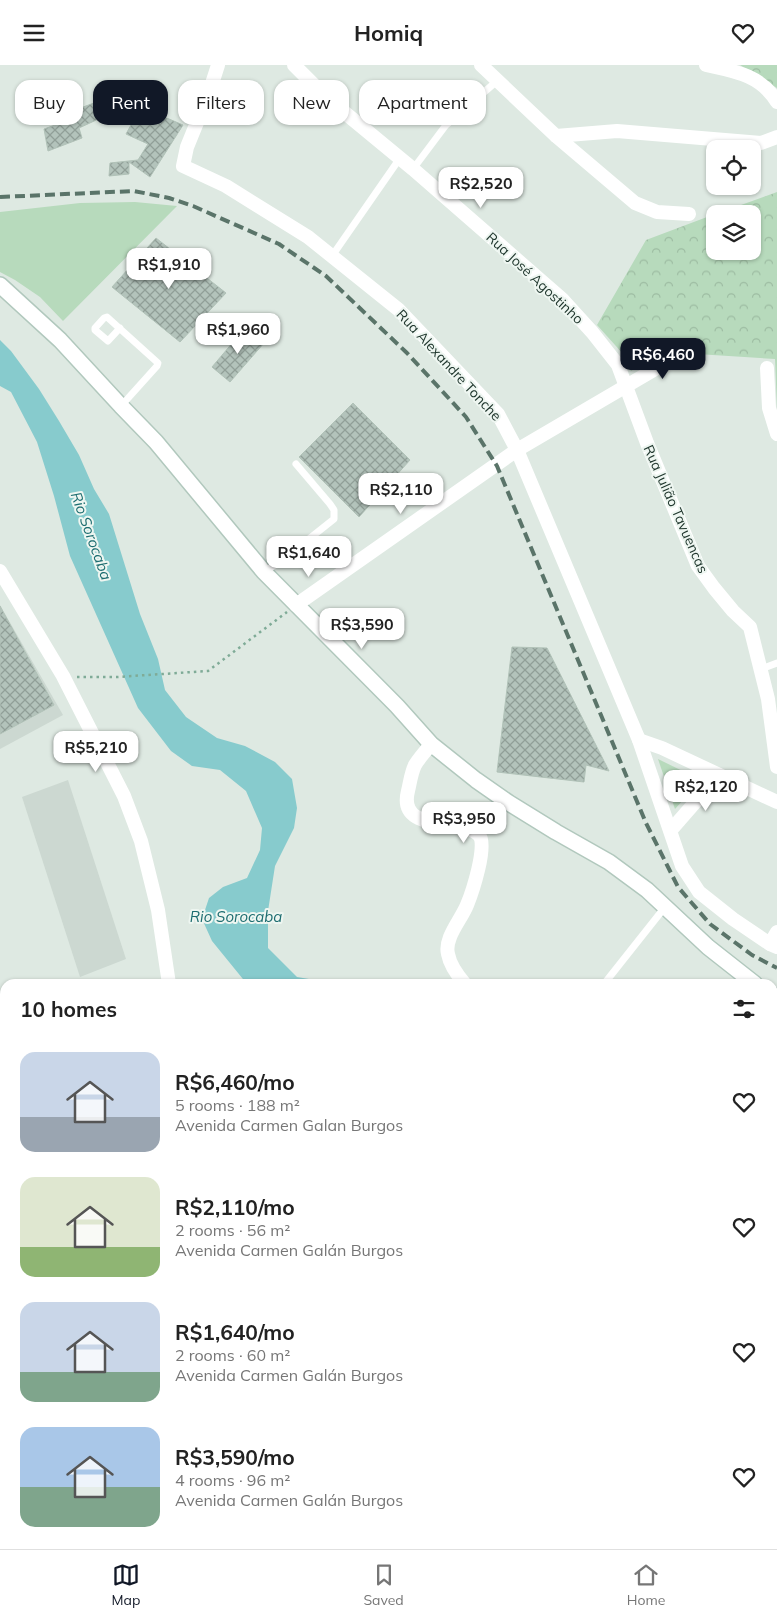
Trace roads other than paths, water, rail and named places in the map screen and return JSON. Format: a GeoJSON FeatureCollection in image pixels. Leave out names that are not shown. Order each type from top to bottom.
{"type":"FeatureCollection","features":[{"type":"Feature","properties":{"kind":"main road"},"geometry":{"type":"LineString","coordinates":[[0,285],[60,339],[156,442],[264,572],[397,706],[431,744],[509,803],[609,862],[647,890],[708,947],[749,979]]}},
{"type":"Feature","properties":{"kind":"street","name":"Rua Alexandre Tonche"},"geometry":{"type":"LineString","coordinates":[[218,65],[210,93],[187,147],[183,166],[226,186],[308,237],[399,310],[498,414],[517,450],[639,740],[682,865],[699,892],[775,941]]}},
{"type":"Feature","properties":{"kind":"street","name":"Rua José Agostinho"},"geometry":{"type":"LineString","coordinates":[[294,65],[327,98],[413,169],[562,299],[592,332],[618,365],[626,385]]}},
{"type":"Feature","properties":{"kind":"street"},"geometry":{"type":"LineString","coordinates":[[481,65],[556,136],[635,203],[657,212],[689,214]]}},
{"type":"Feature","properties":{"kind":"street"},"geometry":{"type":"LineString","coordinates":[[706,65],[741,72],[770,89],[777,101]]}},
{"type":"Feature","properties":{"kind":"street"},"geometry":{"type":"LineString","coordinates":[[556,136],[617,131],[761,143],[777,137]]}},
{"type":"Feature","properties":{"kind":"street"},"geometry":{"type":"LineString","coordinates":[[296,605],[517,450],[686,351]]}},
{"type":"Feature","properties":{"kind":"street"},"geometry":{"type":"LineString","coordinates":[[767,368],[769,408],[777,434]]}},
{"type":"Feature","properties":{"kind":"street","name":"Rua Julião Tavuencas"},"geometry":{"type":"LineString","coordinates":[[626,385],[647,443],[698,566],[719,593],[750,627],[768,699],[777,767]]}},
{"type":"Feature","properties":{"kind":"street"},"geometry":{"type":"LineString","coordinates":[[0,571],[63,676],[124,796],[142,841],[158,910],[168,979]]}},
{"type":"Feature","properties":{"kind":"street"},"geometry":{"type":"LineString","coordinates":[[639,740],[662,748],[777,802]]}},
{"type":"Feature","properties":{"kind":"street"},"geometry":{"type":"LineString","coordinates":[[431,744],[414,766],[405,801],[410,812],[426,822],[467,829],[478,835],[482,841],[482,853],[467,906],[450,936],[447,953],[461,979]]}},
{"type":"Feature","properties":{"kind":"street"},"geometry":{"type":"LineString","coordinates":[[671,830],[719,775]]}},
{"type":"Feature","properties":{"kind":"lane"},"geometry":{"type":"LineString","coordinates":[[413,169],[446,125],[497,81]]}},
{"type":"Feature","properties":{"kind":"lane"},"geometry":{"type":"LineString","coordinates":[[332,256],[400,158]]}},
{"type":"Feature","properties":{"kind":"lane"},"geometry":{"type":"LineString","coordinates":[[120,328],[158,363],[158,366],[121,406]]}},
{"type":"Feature","properties":{"kind":"lane"},"geometry":{"type":"LineString","coordinates":[[264,572],[285,558],[334,519],[334,510],[330,504],[296,464]]}},
{"type":"Feature","properties":{"kind":"lane"},"geometry":{"type":"LineString","coordinates":[[761,669],[777,663]]}},
{"type":"Feature","properties":{"kind":"lane"},"geometry":{"type":"LineString","coordinates":[[608,979],[665,907]]}},
{"type":"Feature","properties":{"kind":"water","name":"Rio Sorocaba"},"geometry":{"type":"Polygon","coordinates":[[[0,340],[11,351],[39,389],[79,455],[94,489],[109,514],[140,614],[158,659],[165,690],[186,717],[217,738],[245,746],[275,762],[292,779],[297,808],[294,828],[275,866],[268,911],[268,948],[297,977],[309,979],[243,979],[212,941],[202,919],[209,898],[223,887],[247,878],[260,850],[262,828],[246,791],[220,770],[192,766],[171,751],[138,708],[70,556],[37,442],[11,392],[0,386],[0,340]]]}},
{"type":"Feature","properties":{"kind":"railway"},"geometry":{"type":"LineString","coordinates":[[0,197],[134,191],[169,198],[193,206],[279,244],[326,276],[407,353],[466,417],[497,466],[646,823],[678,887],[710,924],[752,955],[777,968]]}}]}
